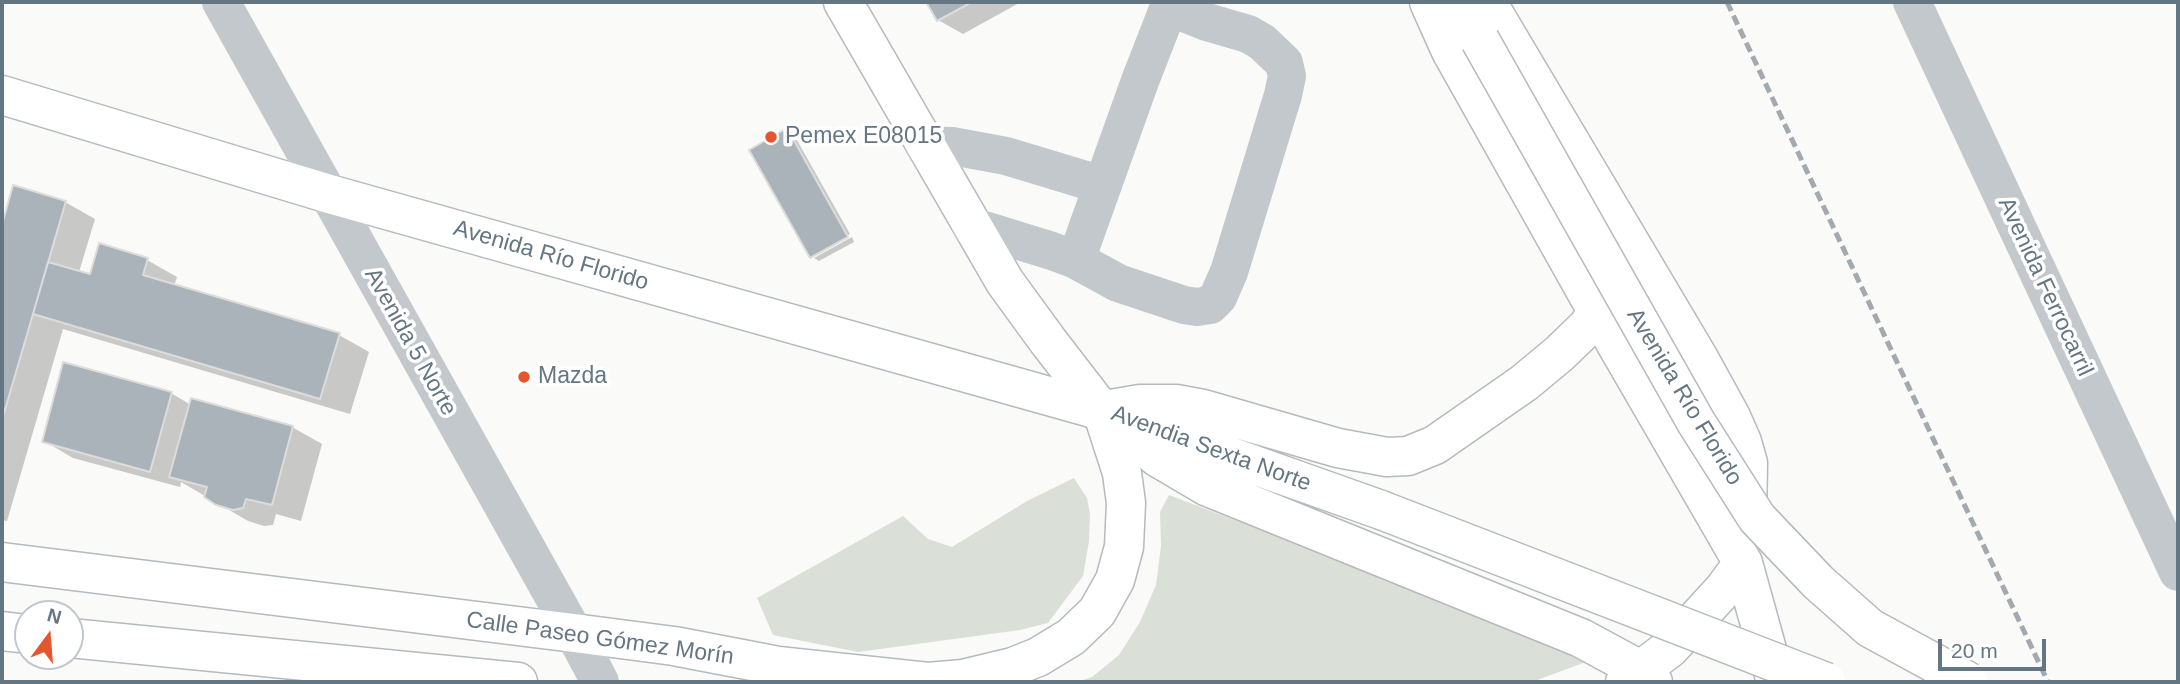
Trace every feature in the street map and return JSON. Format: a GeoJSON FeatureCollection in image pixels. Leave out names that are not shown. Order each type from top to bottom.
{"type":"FeatureCollection","features":[{"type":"Feature","properties":{"kind":"main road","name":"Avendia Sexta Norte"},"geometry":{"type":"LineString","coordinates":[[843,2],[1005,282],[1102,411],[1381,510],[1826,682]]}},
{"type":"Feature","properties":{"kind":"main road"},"geometry":{"type":"LineString","coordinates":[[1429,2],[1451,51],[1743,564],[1776,682]]}},
{"type":"Feature","properties":{"kind":"main road","name":"Avenida Río Florido"},"geometry":{"type":"LineString","coordinates":[[1458,2],[1696,422],[1757,518],[1818,582],[1870,628],[1969,682]]}},
{"type":"Feature","properties":{"kind":"main road"},"geometry":{"type":"LineString","coordinates":[[1102,411],[1157,457],[1208,487],[1581,638],[1640,678],[1694,623],[1743,564],[1749,480],[1742,442],[1731,416],[1487,2]]}},
{"type":"Feature","properties":{"kind":"main road","name":"Avenida Río Florido"},"geometry":{"type":"LineString","coordinates":[[2,95],[326,192],[1102,411]]}},
{"type":"Feature","properties":{"kind":"main road"},"geometry":{"type":"LineString","coordinates":[[1102,411],[1140,404],[1176,404],[1203,409],[1338,448],[1387,457],[1408,456],[1434,445],[1524,383],[1588,326],[1597,311]]}},
{"type":"Feature","properties":{"kind":"main road","name":"Calle Paseo Gómez Morín"},"geometry":{"type":"LineString","coordinates":[[2,562],[674,646],[804,669],[928,682],[963,681],[1038,657],[1071,637],[1097,612],[1115,580],[1124,547],[1126,503],[1122,473],[1102,411]]}},
{"type":"Feature","properties":{"kind":"main road"},"geometry":{"type":"LineString","coordinates":[[84,639],[518,682]]}},
{"type":"Feature","properties":{"kind":"street","name":"Avenida 5 Norte"},"geometry":{"type":"LineString","coordinates":[[221,2],[600,682]]}},
{"type":"Feature","properties":{"kind":"street","name":"Avenida Ferrocarril"},"geometry":{"type":"LineString","coordinates":[[1912,2],[2178,572]]}},
{"type":"Feature","properties":{"kind":"street"},"geometry":{"type":"LineString","coordinates":[[971,226],[1076,260],[1118,283],[1197,307],[1210,305],[1218,297],[1226,279],[1287,76],[1284,63],[1262,42],[1248,34],[1182,12],[1170,3],[1076,260]]}},
{"type":"Feature","properties":{"kind":"street"},"geometry":{"type":"LineString","coordinates":[[924,145],[952,146],[1006,156],[1102,185]]}},
{"type":"Feature","properties":{"kind":"shaded area"},"geometry":{"type":"Polygon","coordinates":[[[1074,478],[1087,498],[1090,514],[1083,576],[1048,623],[1020,630],[858,652],[773,635],[757,598],[903,516],[928,539],[952,547],[1027,501],[1074,478]]]}},
{"type":"Feature","properties":{"kind":"shaded area"},"geometry":{"type":"Polygon","coordinates":[[[1169,495],[1591,660],[1532,682],[1077,682],[1092,677],[1119,655],[1140,622],[1156,585],[1161,546],[1160,512],[1169,495]]]}},
{"type":"Feature","properties":{"kind":"building"},"geometry":{"type":"Polygon","coordinates":[[[926,2],[972,2],[937,21],[926,2]]]}},
{"type":"Feature","properties":{"kind":"building"},"geometry":{"type":"Polygon","coordinates":[[[787,128],[848,237],[810,258],[749,150],[787,128]]]}},
{"type":"Feature","properties":{"kind":"building"},"geometry":{"type":"Polygon","coordinates":[[[13,185],[66,201],[2,420],[2,225],[13,185]]]}},
{"type":"Feature","properties":{"kind":"building"},"geometry":{"type":"Polygon","coordinates":[[[99,243],[148,258],[143,275],[340,333],[320,399],[33,314],[48,262],[90,274],[99,243]]]}},
{"type":"Feature","properties":{"kind":"building"},"geometry":{"type":"Polygon","coordinates":[[[63,362],[172,392],[150,472],[42,442],[63,362]]]}},
{"type":"Feature","properties":{"kind":"building"},"geometry":{"type":"Polygon","coordinates":[[[191,398],[293,426],[272,505],[246,499],[243,508],[233,510],[216,505],[204,497],[207,487],[169,477],[191,398]]]}},
{"type":"Feature","properties":{"kind":"railway"},"geometry":{"type":"LineString","coordinates":[[1727,2],[2048,682]]}},
{"type":"Feature","properties":{"kind":"place","name":"Pemex E08015"},"geometry":{"type":"Point","coordinates":[771,137]}},
{"type":"Feature","properties":{"kind":"place","name":"Mazda"},"geometry":{"type":"Point","coordinates":[524,377]}}]}
